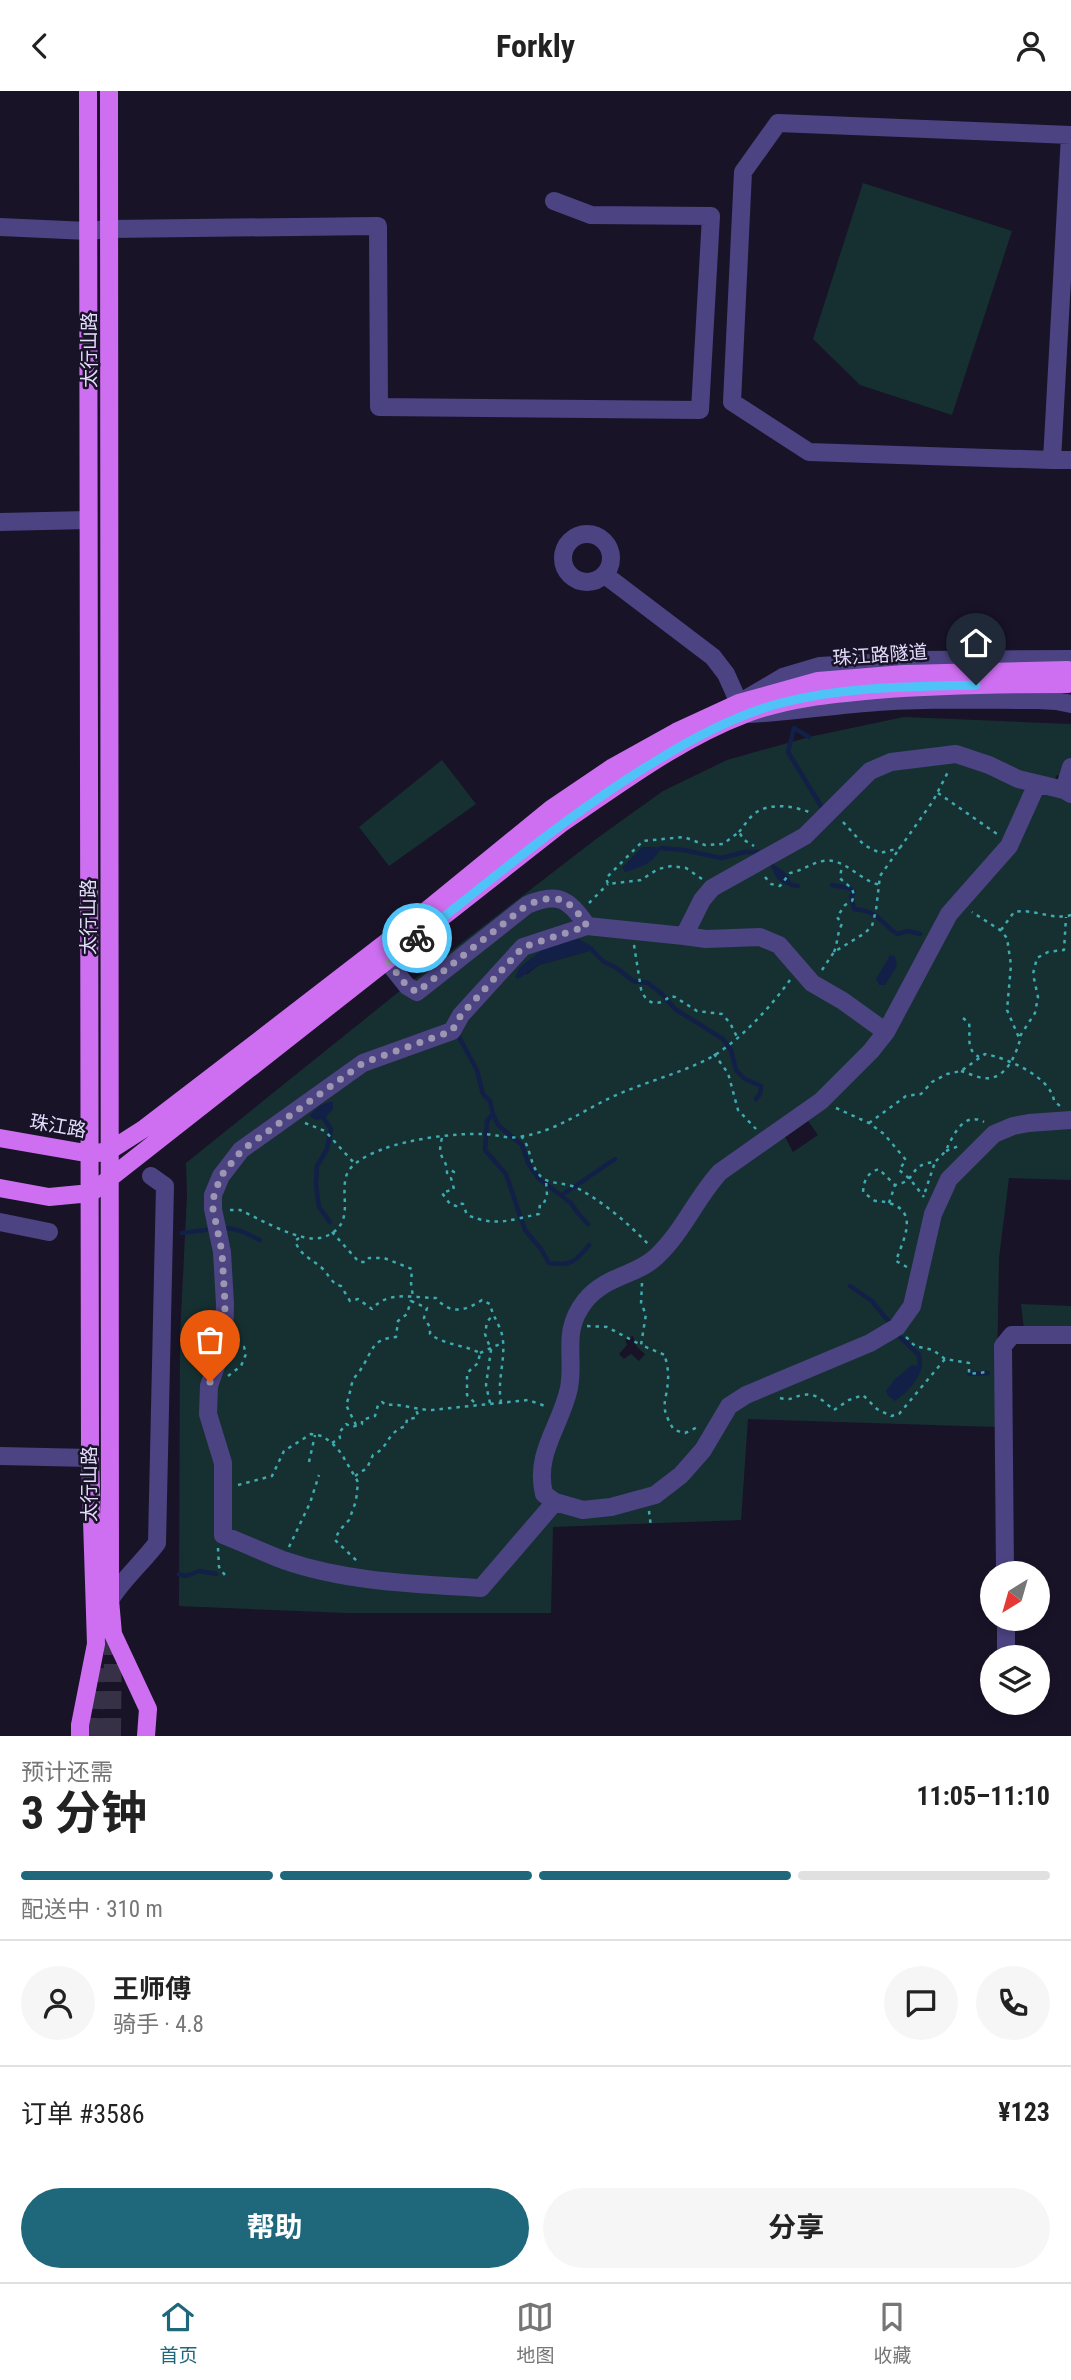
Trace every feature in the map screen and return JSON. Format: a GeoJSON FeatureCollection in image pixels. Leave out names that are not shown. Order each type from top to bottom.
{"type":"FeatureCollection","features":[{"type":"Feature","properties":{"kind":"main road","name":"太行山路"},"geometry":{"type":"LineString","coordinates":[[88,91],[88,520],[100,1152],[109,1179],[110,1600],[113,1634],[148,1710],[146,1736]]}},
{"type":"Feature","properties":{"kind":"main road","name":"太行山路"},"geometry":{"type":"LineString","coordinates":[[80,1736],[96,1644],[90,1458],[91,1193],[100,1152],[109,91]]}},
{"type":"Feature","properties":{"kind":"main road","name":"珠江路隧道"},"geometry":{"type":"LineString","coordinates":[[741,709],[781,696],[905,688],[1069,671]]}},
{"type":"Feature","properties":{"kind":"main road"},"geometry":{"type":"LineString","coordinates":[[100,1152],[145,1128],[244,1053],[415,920],[551,809],[613,767],[676,732],[741,709]]}},
{"type":"Feature","properties":{"kind":"main road"},"geometry":{"type":"LineString","coordinates":[[0,1188],[48,1197],[91,1193],[562,823],[633,775],[741,709]]}},
{"type":"Feature","properties":{"kind":"main road","name":"珠江路"},"geometry":{"type":"LineString","coordinates":[[0,1138],[100,1152]]}},
{"type":"Feature","properties":{"kind":"street"},"geometry":{"type":"LineString","coordinates":[[1052,460],[1070,135],[778,123],[743,172],[732,402],[810,452],[1052,460],[1071,460]]}},
{"type":"Feature","properties":{"kind":"street"},"geometry":{"type":"LineString","coordinates":[[0,227],[88,231],[378,226],[379,407],[700,410],[711,216],[591,215],[554,201]]}},
{"type":"Feature","properties":{"kind":"street"},"geometry":{"type":"LineString","coordinates":[[0,522],[88,520]]}},
{"type":"Feature","properties":{"kind":"street"},"geometry":{"type":"LineString","coordinates":[[605,575],[713,657],[726,674],[741,709]]}},
{"type":"Feature","properties":{"kind":"street"},"geometry":{"type":"LineString","coordinates":[[741,709],[783,677],[820,666],[921,660],[1069,671]]}},
{"type":"Feature","properties":{"kind":"street"},"geometry":{"type":"LineString","coordinates":[[741,709],[792,712],[867,703],[939,700],[1038,700],[1071,704]]}},
{"type":"Feature","properties":{"kind":"street"},"geometry":{"type":"LineString","coordinates":[[684,936],[702,900],[712,888],[805,836],[870,771],[891,762],[956,754],[989,765],[1018,779],[1068,792],[1071,767]]}},
{"type":"Feature","properties":{"kind":"street"},"geometry":{"type":"LineString","coordinates":[[1037,784],[1009,846],[949,914],[886,1032],[846,1078],[821,1101],[720,1172],[710,1182],[679,1231],[658,1255],[613,1278],[584,1302],[570,1331],[569,1385],[542,1463],[540,1477],[544,1494],[555,1502],[583,1510],[611,1507],[655,1495],[681,1475],[703,1451],[729,1406],[765,1387],[870,1343],[897,1327],[912,1306],[936,1207],[949,1179],[994,1134],[1029,1123],[1070,1120]]}},
{"type":"Feature","properties":{"kind":"street"},"geometry":{"type":"LineString","coordinates":[[387,961],[407,986],[417,992],[527,905],[551,897],[571,904],[583,919],[625,929],[706,939],[760,937],[779,945],[812,983],[843,1001],[886,1032]]}},
{"type":"Feature","properties":{"kind":"street"},"geometry":{"type":"LineString","coordinates":[[555,1502],[481,1588],[392,1583],[372,1579],[285,1560],[223,1535],[223,1463],[208,1414],[209,1386],[224,1343],[225,1304],[222,1252],[213,1209],[214,1195],[221,1176],[242,1150],[363,1063],[454,1027],[492,979],[523,947],[583,919]]}},
{"type":"Feature","properties":{"kind":"street"},"geometry":{"type":"LineString","coordinates":[[110,1600],[120,1583],[136,1569],[157,1543],[164,1186],[151,1176]]}},
{"type":"Feature","properties":{"kind":"street"},"geometry":{"type":"LineString","coordinates":[[0,1222],[49,1232]]}},
{"type":"Feature","properties":{"kind":"street"},"geometry":{"type":"LineString","coordinates":[[1005,1561],[1003,1346],[1012,1335],[1071,1335]]}},
{"type":"Feature","properties":{"kind":"street"},"geometry":{"type":"LineString","coordinates":[[0,1456],[90,1458]]}},
{"type":"Feature","properties":{"kind":"path"},"geometry":{"type":"LineString","coordinates":[[834,952],[872,926],[880,876],[938,793],[956,754]]}},
{"type":"Feature","properties":{"kind":"path"},"geometry":{"type":"LineString","coordinates":[[938,793],[966,814],[990,827],[1009,846]]}},
{"type":"Feature","properties":{"kind":"path"},"geometry":{"type":"LineString","coordinates":[[608,884],[606,879],[643,841],[684,837],[705,845],[723,843],[739,832],[755,813],[773,807],[794,807],[825,814],[847,825],[864,845],[880,853],[900,848]]}},
{"type":"Feature","properties":{"kind":"path"},"geometry":{"type":"LineString","coordinates":[[739,832],[744,840],[754,844],[771,884],[780,885],[790,873],[824,861],[842,865],[869,883],[880,885]]}},
{"type":"Feature","properties":{"kind":"path"},"geometry":{"type":"LineString","coordinates":[[812,983],[834,952],[839,941],[838,930],[842,924],[837,918],[845,905],[852,901],[855,893],[853,888],[840,878],[842,865]]}},
{"type":"Feature","properties":{"kind":"path"},"geometry":{"type":"LineString","coordinates":[[583,919],[608,884],[640,880],[658,869],[672,866],[686,868],[712,888]]}},
{"type":"Feature","properties":{"kind":"path"},"geometry":{"type":"LineString","coordinates":[[965,897],[969,909],[975,915],[1000,930],[1007,938],[1011,965],[1007,1010],[1020,1036]]}},
{"type":"Feature","properties":{"kind":"path"},"geometry":{"type":"LineString","coordinates":[[961,1071],[986,1079],[997,1075],[1012,1063],[1020,1036],[1035,1013],[1038,997],[1033,974],[1037,958],[1048,952],[1064,950],[1069,916],[1014,912],[1000,930]]}},
{"type":"Feature","properties":{"kind":"path"},"geometry":{"type":"LineString","coordinates":[[625,929],[634,945],[643,995],[650,1002],[664,1002],[670,996],[696,1011],[723,1014],[737,1037]]}},
{"type":"Feature","properties":{"kind":"path"},"geometry":{"type":"LineString","coordinates":[[213,1209],[240,1210],[299,1238],[325,1237],[344,1217],[346,1176],[355,1164],[386,1148],[442,1137],[484,1134],[509,1138],[555,1129],[629,1089],[657,1080],[714,1054],[737,1037],[777,998],[799,969]]}},
{"type":"Feature","properties":{"kind":"path"},"geometry":{"type":"LineString","coordinates":[[963,1018],[969,1023],[969,1047],[972,1053],[979,1057]]}},
{"type":"Feature","properties":{"kind":"path"},"geometry":{"type":"LineString","coordinates":[[869,1123],[906,1097],[921,1094],[932,1082],[947,1074],[961,1071],[985,1053],[999,1056],[1041,1079],[1053,1092],[1054,1101],[1070,1120]]}},
{"type":"Feature","properties":{"kind":"path"},"geometry":{"type":"LineString","coordinates":[[714,1054],[728,1073],[738,1110],[764,1140]]}},
{"type":"Feature","properties":{"kind":"path"},"geometry":{"type":"LineString","coordinates":[[821,1101],[869,1123],[884,1134],[906,1160],[899,1170],[910,1179],[922,1196],[936,1207]]}},
{"type":"Feature","properties":{"kind":"path"},"geometry":{"type":"LineString","coordinates":[[895,1185],[910,1179],[916,1166],[935,1162],[946,1151],[956,1129],[969,1120],[978,1119],[992,1125],[994,1134]]}},
{"type":"Feature","properties":{"kind":"path"},"geometry":{"type":"LineString","coordinates":[[325,1131],[355,1164]]}},
{"type":"Feature","properties":{"kind":"path"},"geometry":{"type":"LineString","coordinates":[[442,1137],[438,1151],[440,1157],[447,1173],[451,1170],[454,1172],[451,1178],[454,1189],[442,1193],[450,1204],[463,1204],[467,1215],[485,1223],[511,1221],[539,1214],[540,1204],[544,1203],[547,1195],[546,1181]]}},
{"type":"Feature","properties":{"kind":"path"},"geometry":{"type":"LineString","coordinates":[[520,1137],[526,1141],[528,1155],[538,1174],[546,1181],[565,1183],[590,1195],[646,1241],[658,1255]]}},
{"type":"Feature","properties":{"kind":"path"},"geometry":{"type":"LineString","coordinates":[[895,1185],[879,1169],[871,1172],[864,1181],[863,1192],[875,1201],[900,1207],[906,1214],[908,1228],[896,1261],[920,1269]]}},
{"type":"Feature","properties":{"kind":"path"},"geometry":{"type":"LineString","coordinates":[[889,1203],[895,1185]]}},
{"type":"Feature","properties":{"kind":"path"},"geometry":{"type":"LineString","coordinates":[[332,1232],[359,1262],[366,1262],[369,1258],[384,1258],[412,1269],[411,1298],[407,1314],[398,1321],[396,1337],[385,1338],[372,1346],[362,1369],[352,1382],[352,1392],[346,1405],[356,1425]]}},
{"type":"Feature","properties":{"kind":"path"},"geometry":{"type":"LineString","coordinates":[[299,1238],[295,1241],[304,1256],[324,1271],[335,1284],[341,1286],[350,1301],[358,1299],[372,1309],[378,1302],[399,1295],[436,1299],[443,1307],[456,1309],[469,1309],[482,1300],[490,1304],[492,1316],[500,1326],[503,1342],[498,1388],[501,1402]]}},
{"type":"Feature","properties":{"kind":"path"},"geometry":{"type":"LineString","coordinates":[[639,1267],[643,1285],[641,1304],[646,1314],[641,1345]]}},
{"type":"Feature","properties":{"kind":"path"},"geometry":{"type":"LineString","coordinates":[[411,1298],[428,1308],[424,1318],[430,1327],[430,1334],[437,1339],[480,1353],[503,1342]]}},
{"type":"Feature","properties":{"kind":"path"},"geometry":{"type":"LineString","coordinates":[[491,1403],[486,1385],[491,1350],[485,1334],[487,1322],[492,1316]]}},
{"type":"Feature","properties":{"kind":"path"},"geometry":{"type":"LineString","coordinates":[[574,1323],[607,1327],[665,1355],[668,1379],[664,1399],[666,1417],[674,1430],[685,1433],[697,1426],[718,1426]]}},
{"type":"Feature","properties":{"kind":"path"},"geometry":{"type":"LineString","coordinates":[[897,1327],[915,1346],[933,1350],[944,1359],[969,1363],[968,1374],[988,1373],[987,1364]]}},
{"type":"Feature","properties":{"kind":"path"},"geometry":{"type":"LineString","coordinates":[[477,1404],[467,1395],[467,1373],[478,1363],[480,1353]]}},
{"type":"Feature","properties":{"kind":"path"},"geometry":{"type":"LineString","coordinates":[[765,1387],[775,1398],[791,1400],[804,1394],[819,1397],[834,1410],[863,1395],[877,1409],[891,1416],[900,1414],[944,1359]]}},
{"type":"Feature","properties":{"kind":"path"},"geometry":{"type":"LineString","coordinates":[[332,1443],[340,1438],[339,1433],[346,1425],[352,1427],[374,1416],[382,1402],[386,1405],[397,1403],[416,1410],[432,1410],[528,1400],[562,1411]]}},
{"type":"Feature","properties":{"kind":"path"},"geometry":{"type":"LineString","coordinates":[[355,1476],[367,1468],[373,1455],[382,1451],[391,1433],[406,1426],[407,1419],[418,1415],[416,1410]]}},
{"type":"Feature","properties":{"kind":"path"},"geometry":{"type":"LineString","coordinates":[[222,1489],[272,1476],[284,1451],[311,1434],[322,1436],[341,1453],[358,1482],[356,1501],[349,1520],[335,1540],[355,1558],[372,1579]]}},
{"type":"Feature","properties":{"kind":"path"},"geometry":{"type":"LineString","coordinates":[[310,1459],[315,1435]]}},
{"type":"Feature","properties":{"kind":"path"},"geometry":{"type":"LineString","coordinates":[[285,1560],[319,1475]]}},
{"type":"Feature","properties":{"kind":"path"},"geometry":{"type":"LineString","coordinates":[[223,1535],[218,1547],[219,1567],[227,1577]]}},
{"type":"Feature","properties":{"kind":"green space"},"geometry":{"type":"Polygon","coordinates":[[[863,183],[1012,231],[952,415],[860,385],[813,339],[863,183]]]}},
{"type":"Feature","properties":{"kind":"green space"},"geometry":{"type":"Polygon","coordinates":[[[904,717],[1071,724],[1071,759],[1061,776],[1057,775],[1051,788],[1071,801],[1071,1180],[1009,1178],[999,1258],[996,1427],[748,1419],[741,1520],[553,1527],[551,1613],[347,1613],[179,1606],[180,1336],[187,1195],[186,1163],[416,978],[596,839],[663,791],[727,760],[809,737],[904,717]],[[643,847],[622,868],[661,848],[643,847]],[[551,943],[535,957],[526,975],[539,965],[589,951],[551,943]],[[808,1121],[785,1137],[793,1152],[818,1135],[808,1121]],[[633,1336],[625,1339],[627,1345],[619,1354],[624,1359],[631,1354],[639,1361],[645,1354],[637,1347],[633,1336]]]}},
{"type":"Feature","properties":{"kind":"green space"},"geometry":{"type":"Polygon","coordinates":[[[442,760],[476,804],[389,866],[359,827],[442,760]]]}},
{"type":"Feature","properties":{"kind":"green space"},"geometry":{"type":"Polygon","coordinates":[[[1021,1304],[1071,1306],[1071,1329],[1024,1330],[1021,1304]]]}},
{"type":"Feature","properties":{"kind":"water"},"geometry":{"type":"Polygon","coordinates":[[[643,847],[661,848],[650,861],[625,872],[622,868],[643,847]]]}},
{"type":"Feature","properties":{"kind":"water"},"geometry":{"type":"Polygon","coordinates":[[[769,863],[783,871],[792,885],[788,886],[777,879],[769,863]]]}},
{"type":"Feature","properties":{"kind":"water"},"geometry":{"type":"Polygon","coordinates":[[[579,939],[593,947],[589,951],[539,965],[518,979],[515,977],[519,968],[551,943],[579,939]]]}},
{"type":"Feature","properties":{"kind":"water"},"geometry":{"type":"Polygon","coordinates":[[[890,955],[895,956],[897,966],[885,985],[879,985],[876,979],[890,955]]]}},
{"type":"Feature","properties":{"kind":"water"},"geometry":{"type":"Polygon","coordinates":[[[333,1102],[333,1109],[324,1119],[316,1120],[309,1116],[319,1106],[333,1102]]]}},
{"type":"Feature","properties":{"kind":"water"},"geometry":{"type":"Polygon","coordinates":[[[912,1365],[922,1367],[920,1372],[912,1386],[895,1401],[886,1391],[895,1379],[912,1365]]]}},
{"type":"Feature","properties":{"kind":"waterway"},"geometry":{"type":"LineString","coordinates":[[809,737],[794,728],[788,752],[821,806]]}},
{"type":"Feature","properties":{"kind":"waterway"},"geometry":{"type":"LineString","coordinates":[[661,848],[721,858],[745,852],[758,852],[761,855]]}},
{"type":"Feature","properties":{"kind":"waterway"},"geometry":{"type":"LineString","coordinates":[[792,885],[798,886]]}},
{"type":"Feature","properties":{"kind":"waterway"},"geometry":{"type":"LineString","coordinates":[[832,885],[849,888],[854,892],[851,896],[854,909],[874,915],[897,934],[908,931],[920,934]]}},
{"type":"Feature","properties":{"kind":"waterway"},"geometry":{"type":"LineString","coordinates":[[591,949],[604,962],[617,968],[633,981],[648,983],[675,1009],[723,1039],[731,1050],[736,1070],[745,1079],[761,1086],[756,1099]]}},
{"type":"Feature","properties":{"kind":"waterway"},"geometry":{"type":"LineString","coordinates":[[455,1033],[477,1070],[483,1094],[490,1101],[493,1114],[487,1121],[485,1150],[506,1174],[525,1230],[549,1263],[562,1264],[572,1261],[589,1245]]}},
{"type":"Feature","properties":{"kind":"waterway"},"geometry":{"type":"LineString","coordinates":[[493,1114],[498,1125],[522,1145],[528,1163],[538,1178],[571,1203],[588,1224]]}},
{"type":"Feature","properties":{"kind":"waterway"},"geometry":{"type":"LineString","coordinates":[[324,1119],[331,1129],[327,1149],[317,1166],[316,1185],[319,1207],[330,1222]]}},
{"type":"Feature","properties":{"kind":"waterway"},"geometry":{"type":"LineString","coordinates":[[562,1195],[615,1159]]}},
{"type":"Feature","properties":{"kind":"waterway"},"geometry":{"type":"LineString","coordinates":[[228,1228],[260,1240]]}},
{"type":"Feature","properties":{"kind":"waterway"},"geometry":{"type":"LineString","coordinates":[[182,1233],[206,1230]]}},
{"type":"Feature","properties":{"kind":"waterway"},"geometry":{"type":"LineString","coordinates":[[850,1286],[872,1301],[889,1322]]}},
{"type":"Feature","properties":{"kind":"waterway"},"geometry":{"type":"LineString","coordinates":[[898,1335],[919,1355],[920,1366]]}},
{"type":"Feature","properties":{"kind":"waterway"},"geometry":{"type":"LineString","coordinates":[[969,1374],[988,1373]]}},
{"type":"Feature","properties":{"kind":"waterway"},"geometry":{"type":"LineString","coordinates":[[179,1574],[186,1576],[199,1571],[216,1574]]}},
{"type":"Feature","properties":{"kind":"tunnel"},"geometry":{"type":"LineString","coordinates":[[112,1736],[113,1634]]}},
{"type":"Feature","properties":{"kind":"tunnel"},"geometry":{"type":"LineString","coordinates":[[95,1736],[96,1668]]}},
{"type":"Feature","properties":{"kind":"way so far"},"geometry":{"type":"LineString","coordinates":[[210,1382],[224,1343],[225,1304],[222,1252],[213,1209],[214,1195],[221,1176],[242,1150],[363,1063],[452,1031],[461,1015],[523,947],[587,926],[571,904],[551,897],[543,898],[527,905],[417,992],[407,986],[387,961],[417,938]]}},
{"type":"Feature","properties":{"kind":"route"},"geometry":{"type":"LineString","coordinates":[[417,938],[562,823],[684,744],[744,714],[821,694],[976,685]]}}]}
